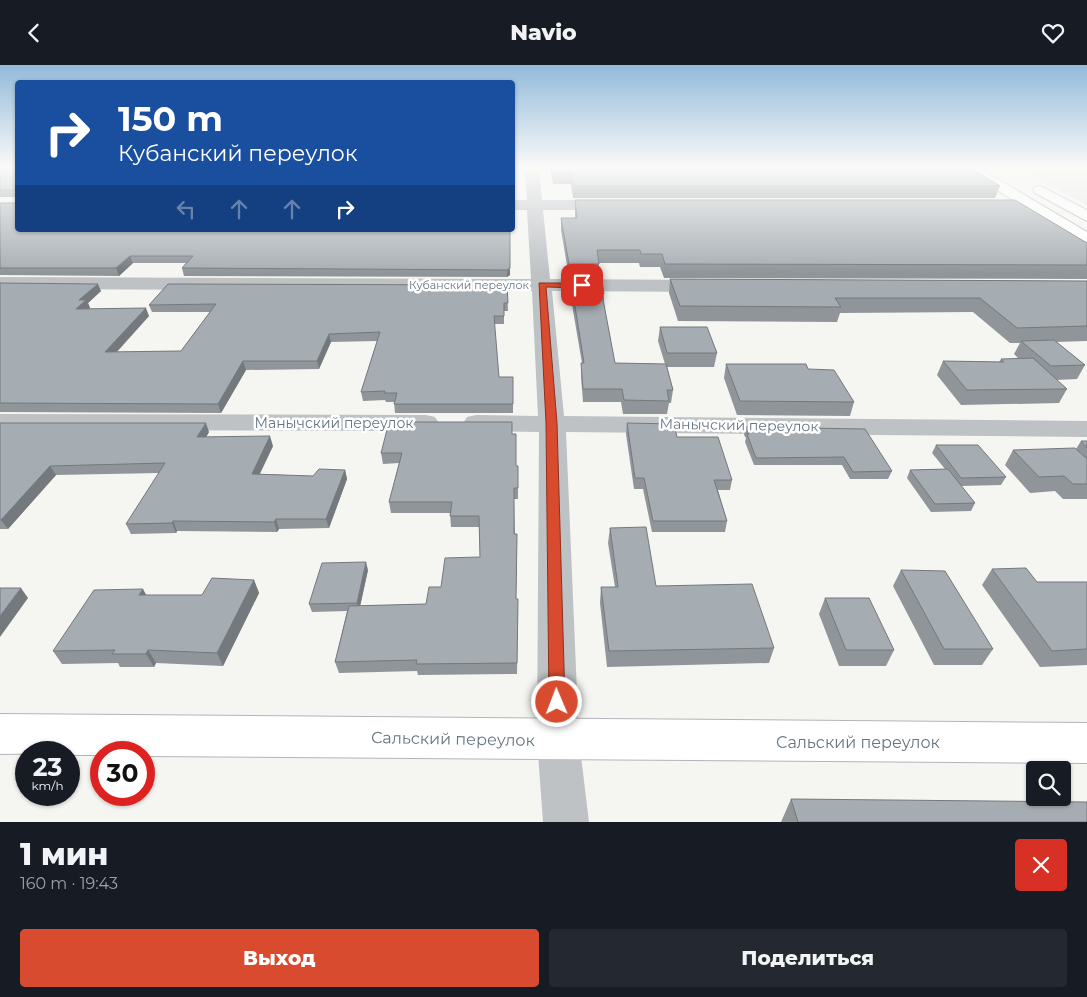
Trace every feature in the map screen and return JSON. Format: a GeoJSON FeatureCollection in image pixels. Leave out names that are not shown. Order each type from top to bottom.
{"type":"FeatureCollection","features":[{"type":"Feature","properties":{"kind":"main road"},"geometry":{"type":"LineString","coordinates":[[1027,203],[1087,239]]}},
{"type":"Feature","properties":{"kind":"main road"},"geometry":{"type":"LineString","coordinates":[[1065,203],[1087,216]]}},
{"type":"Feature","properties":{"kind":"main road","name":"Сальский переулок"},"geometry":{"type":"LineString","coordinates":[[0,734],[1087,743]]}},
{"type":"Feature","properties":{"kind":"street"},"geometry":{"type":"LineString","coordinates":[[566,822],[558,740],[552,423],[542,285],[524,205],[632,206]]}},
{"type":"Feature","properties":{"kind":"street"},"geometry":{"type":"LineString","coordinates":[[1005,205],[1030,205]]}},
{"type":"Feature","properties":{"kind":"street","name":"Кубанский переулок"},"geometry":{"type":"LineString","coordinates":[[0,283],[728,286]]}},
{"type":"Feature","properties":{"kind":"street","name":"Манычский переулок"},"geometry":{"type":"LineString","coordinates":[[0,422],[552,423],[1087,429]]}},
{"type":"Feature","properties":{"kind":"building"},"geometry":{"type":"Polygon","coordinates":[[[0,203],[15,203],[15,232],[510,232],[510,268],[507,270],[182,268],[193,256],[130,256],[116,268],[0,268],[0,203]]]}},
{"type":"Feature","properties":{"kind":"building"},"geometry":{"type":"Polygon","coordinates":[[[575,203],[1021,203],[1087,243],[1087,265],[665,264],[662,254],[641,254],[640,250],[597,250],[599,264],[569,264],[561,218],[577,218],[575,203]]]}},
{"type":"Feature","properties":{"kind":"building"},"geometry":{"type":"Polygon","coordinates":[[[670,279],[1087,281],[1087,326],[1017,328],[980,298],[835,298],[841,307],[680,306],[670,279]]]}},
{"type":"Feature","properties":{"kind":"building"},"geometry":{"type":"Polygon","coordinates":[[[571,281],[602,281],[604,294],[602,294],[615,363],[666,364],[673,390],[667,390],[669,401],[624,400],[622,389],[583,389],[581,363],[584,363],[571,281]]]}},
{"type":"Feature","properties":{"kind":"building"},"geometry":{"type":"Polygon","coordinates":[[[0,283],[98,284],[79,300],[86,300],[76,309],[146,308],[105,352],[181,351],[216,304],[149,305],[168,284],[507,285],[508,303],[504,303],[504,316],[494,316],[499,377],[513,377],[513,404],[394,404],[397,393],[384,393],[385,391],[361,392],[380,332],[329,334],[317,361],[243,361],[218,404],[0,403],[0,283]]]}},
{"type":"Feature","properties":{"kind":"building"},"geometry":{"type":"Polygon","coordinates":[[[660,327],[707,327],[717,353],[667,353],[660,327]]]}},
{"type":"Feature","properties":{"kind":"building"},"geometry":{"type":"Polygon","coordinates":[[[1054,340],[1085,365],[1051,366],[1021,341],[1054,340]]]}},
{"type":"Feature","properties":{"kind":"building"},"geometry":{"type":"Polygon","coordinates":[[[1033,358],[1067,389],[967,390],[943,361],[1004,362],[1001,359],[1033,358]]]}},
{"type":"Feature","properties":{"kind":"building"},"geometry":{"type":"Polygon","coordinates":[[[726,364],[806,364],[808,369],[834,370],[854,402],[740,401],[726,364]]]}},
{"type":"Feature","properties":{"kind":"building"},"geometry":{"type":"Polygon","coordinates":[[[389,422],[512,422],[512,434],[516,434],[516,466],[518,466],[518,488],[514,488],[514,534],[517,534],[517,663],[416,664],[417,660],[335,662],[349,606],[426,604],[429,587],[441,587],[445,558],[480,557],[479,516],[450,516],[452,502],[389,502],[402,453],[381,453],[389,422]]]}},
{"type":"Feature","properties":{"kind":"building"},"geometry":{"type":"Polygon","coordinates":[[[0,423],[206,423],[197,437],[270,436],[252,474],[313,476],[319,469],[345,470],[326,519],[276,519],[274,522],[173,521],[172,523],[126,524],[165,463],[50,466],[0,520],[0,423]]]}},
{"type":"Feature","properties":{"kind":"building"},"geometry":{"type":"Polygon","coordinates":[[[627,423],[674,424],[677,437],[718,437],[732,480],[714,480],[727,521],[653,521],[644,478],[635,478],[627,423]]]}},
{"type":"Feature","properties":{"kind":"building"},"geometry":{"type":"Polygon","coordinates":[[[746,427],[865,429],[892,471],[853,472],[844,457],[756,458],[746,427]]]}},
{"type":"Feature","properties":{"kind":"building"},"geometry":{"type":"Polygon","coordinates":[[[1081,441],[1087,441],[1087,448],[1081,441]]]}},
{"type":"Feature","properties":{"kind":"building"},"geometry":{"type":"Polygon","coordinates":[[[936,445],[978,445],[1006,477],[961,478],[936,445]]]}},
{"type":"Feature","properties":{"kind":"building"},"geometry":{"type":"Polygon","coordinates":[[[1075,448],[1087,459],[1087,484],[1073,484],[1064,476],[1039,477],[1013,450],[1075,448]]]}},
{"type":"Feature","properties":{"kind":"building"},"geometry":{"type":"Polygon","coordinates":[[[948,469],[975,503],[935,504],[910,470],[948,469]]]}},
{"type":"Feature","properties":{"kind":"building"},"geometry":{"type":"Polygon","coordinates":[[[646,527],[656,586],[752,584],[774,648],[609,651],[601,587],[618,587],[610,528],[646,527]]]}},
{"type":"Feature","properties":{"kind":"building"},"geometry":{"type":"Polygon","coordinates":[[[366,562],[357,603],[309,604],[322,563],[366,562]]]}},
{"type":"Feature","properties":{"kind":"building"},"geometry":{"type":"Polygon","coordinates":[[[1026,568],[1037,582],[1087,582],[1087,649],[1052,651],[992,569],[1026,568]]]}},
{"type":"Feature","properties":{"kind":"building"},"geometry":{"type":"Polygon","coordinates":[[[901,570],[945,571],[993,649],[944,649],[901,570]]]}},
{"type":"Feature","properties":{"kind":"building"},"geometry":{"type":"Polygon","coordinates":[[[212,578],[254,580],[217,653],[148,650],[146,654],[112,654],[115,650],[53,651],[94,590],[143,589],[139,595],[202,595],[212,578]]]}},
{"type":"Feature","properties":{"kind":"building"},"geometry":{"type":"Polygon","coordinates":[[[0,588],[21,588],[0,616],[0,588]]]}},
{"type":"Feature","properties":{"kind":"building"},"geometry":{"type":"Polygon","coordinates":[[[825,598],[869,598],[894,650],[846,650],[825,598]]]}},
{"type":"Feature","properties":{"kind":"building"},"geometry":{"type":"Polygon","coordinates":[[[791,799],[1026,801],[1026,806],[1071,806],[1071,802],[1087,802],[1087,822],[798,822],[791,799]]]}},
{"type":"Feature","properties":{"kind":"route"},"geometry":{"type":"LineString","coordinates":[[557,702],[552,423],[542,285],[582,285]]}}]}
